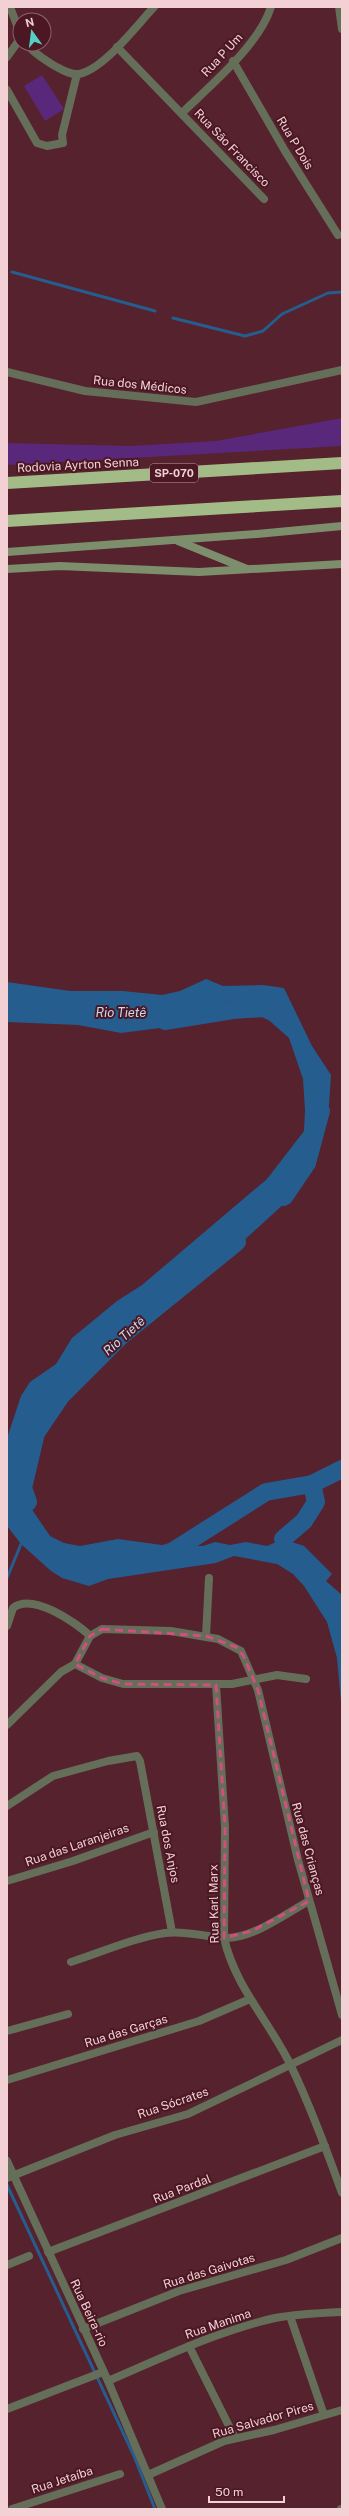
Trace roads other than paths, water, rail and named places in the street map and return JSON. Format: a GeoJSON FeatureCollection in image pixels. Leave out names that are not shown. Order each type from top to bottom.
{"type":"FeatureCollection","features":[{"type":"Feature","properties":{"kind":"highway","name":"Rodovia Ayrton Senna"},"geometry":{"type":"LineString","coordinates":[[7,483],[342,464]]}},
{"type":"Feature","properties":{"kind":"highway"},"geometry":{"type":"LineString","coordinates":[[7,520],[342,501]]}},
{"type":"Feature","properties":{"kind":"street"},"geometry":{"type":"LineString","coordinates":[[37,52],[49,62],[66,72],[77,74],[95,67],[117,47],[154,7]]}},
{"type":"Feature","properties":{"kind":"street","name":"Rua P Um"},"geometry":{"type":"LineString","coordinates":[[182,113],[234,61],[267,19],[271,7]]}},
{"type":"Feature","properties":{"kind":"street"},"geometry":{"type":"LineString","coordinates":[[338,7],[342,29]]}},
{"type":"Feature","properties":{"kind":"street","name":"Rua São Francisco"},"geometry":{"type":"LineString","coordinates":[[117,47],[264,199]]}},
{"type":"Feature","properties":{"kind":"street","name":"Rua P Dois"},"geometry":{"type":"LineString","coordinates":[[234,61],[285,151],[338,235]]}},
{"type":"Feature","properties":{"kind":"street"},"geometry":{"type":"LineString","coordinates":[[7,90],[37,143],[48,146],[63,143],[62,135],[77,74]]}},
{"type":"Feature","properties":{"kind":"street","name":"Rua dos Médicos"},"geometry":{"type":"LineString","coordinates":[[7,372],[85,391],[196,402],[342,370]]}},
{"type":"Feature","properties":{"kind":"street"},"geometry":{"type":"LineString","coordinates":[[7,552],[342,526]]}},
{"type":"Feature","properties":{"kind":"street"},"geometry":{"type":"LineString","coordinates":[[175,540],[250,570]]}},
{"type":"Feature","properties":{"kind":"street"},"geometry":{"type":"LineString","coordinates":[[7,569],[60,566],[199,572],[342,564]]}},
{"type":"Feature","properties":{"kind":"street"},"geometry":{"type":"LineString","coordinates":[[206,1636],[209,1578]]}},
{"type":"Feature","properties":{"kind":"street"},"geometry":{"type":"LineString","coordinates":[[7,1626],[16,1606],[32,1605],[64,1616],[79,1625],[90,1636],[75,1664],[61,1672],[7,1724]]}},
{"type":"Feature","properties":{"kind":"street","name":"Rua das Crianças"},"geometry":{"type":"LineString","coordinates":[[90,1636],[102,1628],[171,1631],[206,1636],[241,1651],[255,1684],[309,1901],[342,2014]]}},
{"type":"Feature","properties":{"kind":"street"},"geometry":{"type":"LineString","coordinates":[[75,1664],[102,1678],[117,1683],[216,1685],[255,1684],[277,1675],[306,1679]]}},
{"type":"Feature","properties":{"kind":"street","name":"Rua Karl Marx"},"geometry":{"type":"LineString","coordinates":[[216,1685],[226,1827],[224,1938],[233,1966],[250,1999],[291,2065],[325,2146],[342,2193]]}},
{"type":"Feature","properties":{"kind":"street","name":"Rua dos Anjos"},"geometry":{"type":"LineString","coordinates":[[7,1806],[44,1781],[63,1772],[134,1756],[140,1761],[172,1932]]}},
{"type":"Feature","properties":{"kind":"street","name":"Rua das Laranjeiras"},"geometry":{"type":"LineString","coordinates":[[7,1881],[73,1861],[154,1832]]}},
{"type":"Feature","properties":{"kind":"street"},"geometry":{"type":"LineString","coordinates":[[71,1962],[151,1936],[172,1932],[224,1938],[252,1931],[309,1901]]}},
{"type":"Feature","properties":{"kind":"street","name":"Rua das Garças"},"geometry":{"type":"LineString","coordinates":[[7,2080],[198,2021],[250,1999]]}},
{"type":"Feature","properties":{"kind":"street"},"geometry":{"type":"LineString","coordinates":[[7,2030],[68,2014]]}},
{"type":"Feature","properties":{"kind":"street","name":"Rua Sócrates"},"geometry":{"type":"LineString","coordinates":[[10,2177],[115,2135],[188,2114],[342,2040]]}},
{"type":"Feature","properties":{"kind":"street","name":"Rua Pardal"},"geometry":{"type":"LineString","coordinates":[[48,2252],[325,2146]]}},
{"type":"Feature","properties":{"kind":"street","name":"Rua Beira-rio"},"geometry":{"type":"LineString","coordinates":[[7,2161],[10,2177],[48,2252],[101,2373],[108,2381],[162,2509]]}},
{"type":"Feature","properties":{"kind":"street","name":"Rua das Gaivotas"},"geometry":{"type":"LineString","coordinates":[[83,2329],[179,2291],[286,2260],[342,2238]]}},
{"type":"Feature","properties":{"kind":"street"},"geometry":{"type":"LineString","coordinates":[[7,2265],[29,2256]]}},
{"type":"Feature","properties":{"kind":"street","name":"Rua Manima"},"geometry":{"type":"LineString","coordinates":[[108,2381],[189,2346],[253,2324],[290,2316],[342,2312]]}},
{"type":"Feature","properties":{"kind":"street"},"geometry":{"type":"LineString","coordinates":[[290,2316],[324,2415]]}},
{"type":"Feature","properties":{"kind":"street"},"geometry":{"type":"LineString","coordinates":[[189,2346],[235,2438]]}},
{"type":"Feature","properties":{"kind":"street"},"geometry":{"type":"LineString","coordinates":[[7,2409],[101,2373]]}},
{"type":"Feature","properties":{"kind":"street","name":"Rua Salvador Pires"},"geometry":{"type":"LineString","coordinates":[[148,2475],[235,2438],[274,2430],[342,2410]]}},
{"type":"Feature","properties":{"kind":"street","name":"Rua Jetaíba"},"geometry":{"type":"LineString","coordinates":[[11,2509],[120,2474]]}},
{"type":"Feature","properties":{"kind":"street"},"geometry":{"type":"LineString","coordinates":[[7,2502],[11,2509]]}},
{"type":"Feature","properties":{"kind":"water","name":"Rio Tietê"},"geometry":{"type":"Polygon","coordinates":[[[206,979],[223,986],[263,985],[284,988],[312,1046],[331,1075],[329,1105],[287,1201],[229,1254],[206,1261],[174,1291],[125,1324],[44,1410],[30,1429],[23,1452],[23,1470],[33,1511],[50,1536],[64,1543],[80,1546],[118,1539],[162,1545],[203,1546],[215,1542],[230,1545],[246,1542],[267,1546],[283,1539],[304,1546],[332,1574],[326,1581],[342,1595],[342,1714],[337,1658],[327,1622],[304,1586],[293,1574],[277,1564],[234,1556],[216,1563],[108,1579],[89,1586],[62,1578],[51,1571],[21,1544],[7,1526],[7,1438],[21,1396],[30,1382],[56,1364],[72,1338],[117,1301],[142,1285],[267,1179],[304,1131],[305,1110],[303,1079],[289,1038],[254,1007],[231,1001],[205,1009],[176,1026],[121,1033],[78,1025],[7,1022],[7,982],[70,991],[123,991],[162,995],[180,991],[206,979]]]}},
{"type":"Feature","properties":{"kind":"waterway"},"geometry":{"type":"LineString","coordinates":[[12,272],[155,311]]}},
{"type":"Feature","properties":{"kind":"waterway"},"geometry":{"type":"LineString","coordinates":[[173,318],[245,336],[263,331],[282,314],[328,293],[342,292]]}},
{"type":"Feature","properties":{"kind":"waterway","name":"Rio Tietê"},"geometry":{"type":"LineString","coordinates":[[165,1021],[233,1010],[264,1008],[279,1015]]}},
{"type":"Feature","properties":{"kind":"waterway","name":"Rio Tietê"},"geometry":{"type":"LineString","coordinates":[[284,1197],[307,1163],[321,1111]]}},
{"type":"Feature","properties":{"kind":"waterway","name":"Rio Tietê"},"geometry":{"type":"LineString","coordinates":[[28,1502],[23,1488],[36,1433],[61,1396],[121,1336],[237,1242]]}},
{"type":"Feature","properties":{"kind":"waterway","name":"Rio Tietê"},"geometry":{"type":"LineString","coordinates":[[161,1555],[173,1551],[266,1492],[312,1484],[342,1469]]}},
{"type":"Feature","properties":{"kind":"waterway"},"geometry":{"type":"LineString","coordinates":[[283,1539],[304,1521],[316,1502],[312,1484]]}},
{"type":"Feature","properties":{"kind":"waterway"},"geometry":{"type":"LineString","coordinates":[[7,1578],[21,1544]]}},
{"type":"Feature","properties":{"kind":"waterway"},"geometry":{"type":"LineString","coordinates":[[7,2185],[134,2456],[155,2509]]}}]}
